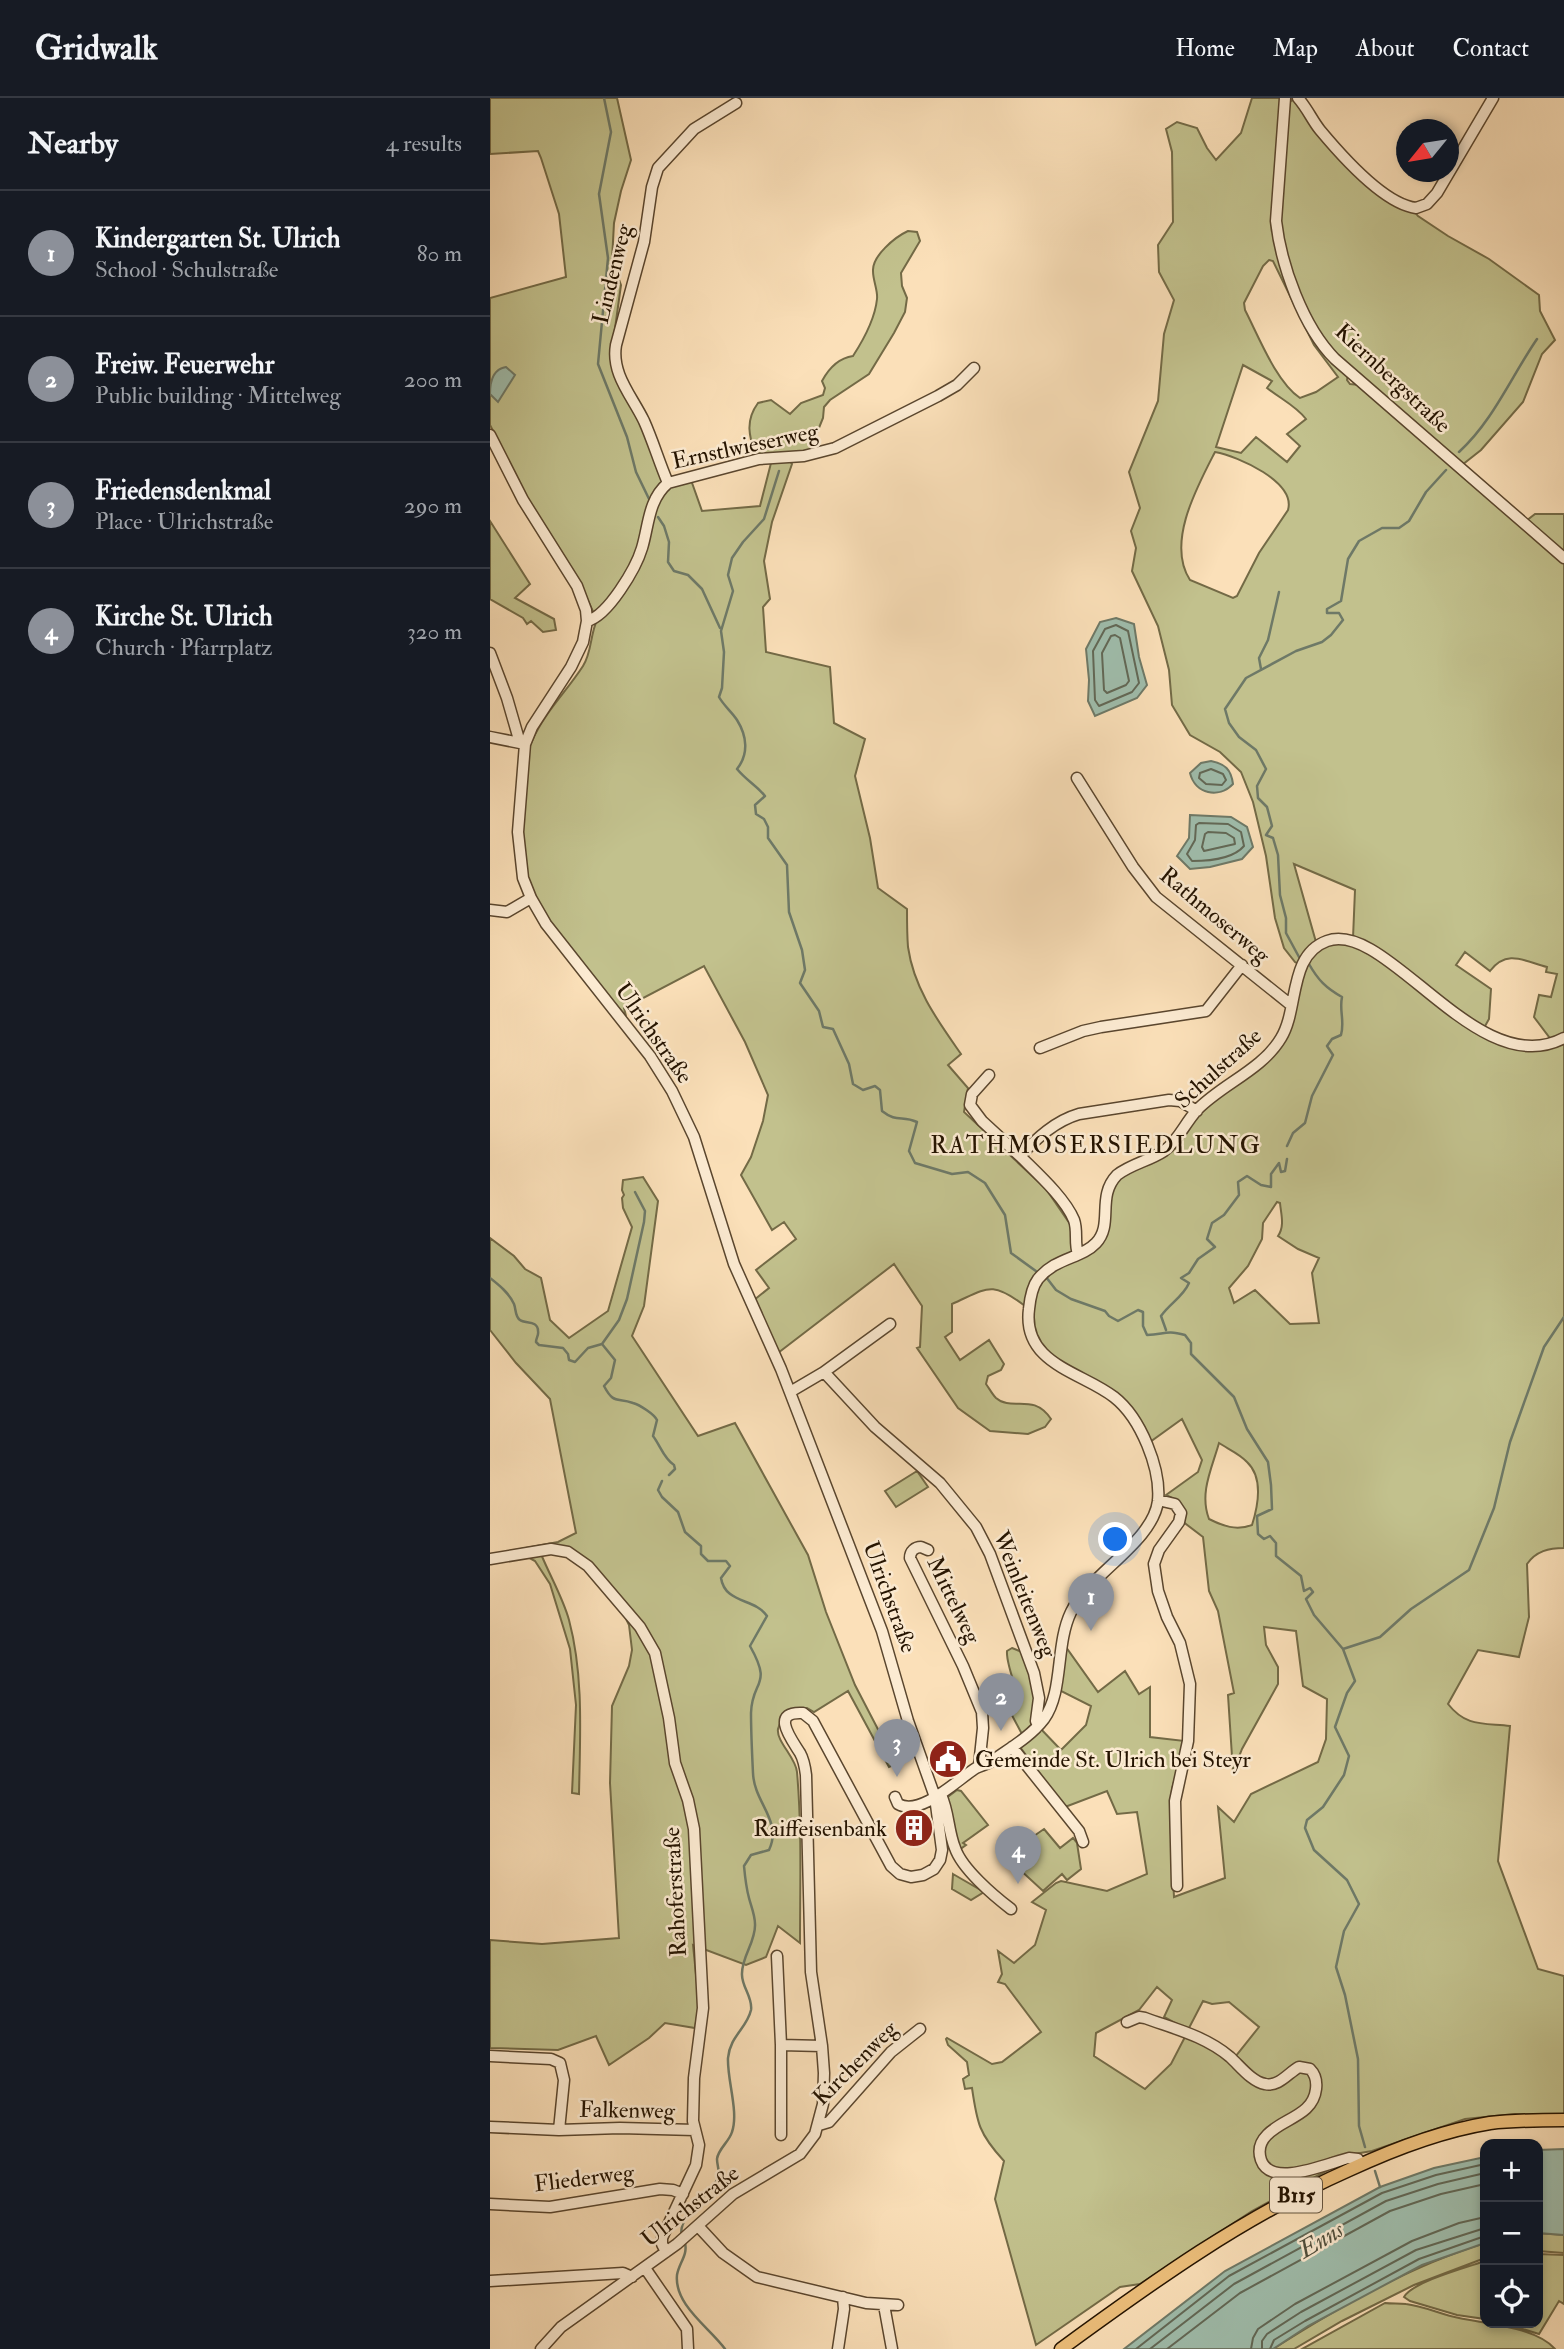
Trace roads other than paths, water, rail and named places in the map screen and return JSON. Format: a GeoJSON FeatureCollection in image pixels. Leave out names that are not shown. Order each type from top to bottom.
{"type":"FeatureCollection","features":[{"type":"Feature","properties":{"kind":"main road","name":"B115"},"geometry":{"type":"LineString","coordinates":[[1061,2349],[1197,2252],[1295,2195],[1361,2164],[1403,2147],[1462,2129],[1513,2120],[1564,2120]]}},
{"type":"Feature","properties":{"kind":"street","name":"Kiernbergstraße"},"geometry":{"type":"LineString","coordinates":[[1284,98],[1276,212],[1278,237],[1291,282],[1317,337],[1325,349],[1345,368],[1564,558]]}},
{"type":"Feature","properties":{"kind":"street"},"geometry":{"type":"LineString","coordinates":[[1298,98],[1319,129],[1361,173],[1396,201],[1416,208],[1427,204],[1437,193],[1493,98]]}},
{"type":"Feature","properties":{"kind":"street","name":"Lindenweg"},"geometry":{"type":"LineString","coordinates":[[668,483],[642,418],[617,370],[616,345],[644,242],[652,187],[658,168],[694,129],[736,103]]}},
{"type":"Feature","properties":{"kind":"street","name":"Ernstlwieserweg"},"geometry":{"type":"LineString","coordinates":[[587,621],[603,612],[635,562],[643,545],[657,494],[668,483],[759,459],[804,456],[835,448],[938,396],[957,385],[974,368]]}},
{"type":"Feature","properties":{"kind":"street"},"geometry":{"type":"LineString","coordinates":[[490,435],[523,500],[577,586],[583,598],[587,621]]}},
{"type":"Feature","properties":{"kind":"street","name":"Ulrichstraße"},"geometry":{"type":"LineString","coordinates":[[541,2349],[561,2328],[677,2244],[733,2194],[784,2166],[800,2154],[811,2141],[819,2124],[824,2088],[822,2046],[811,1972],[806,1775],[803,1760],[786,1732],[786,1719],[799,1712],[810,1717],[851,1788],[887,1860],[900,1874],[911,1877],[934,1869],[940,1860],[941,1841],[938,1796],[908,1721],[882,1631],[790,1392],[734,1265],[702,1157],[672,1091],[650,1056],[546,924],[523,878],[519,854],[522,743],[578,655],[587,621]]}},
{"type":"Feature","properties":{"kind":"street"},"geometry":{"type":"LineString","coordinates":[[490,653],[522,743],[490,737]]}},
{"type":"Feature","properties":{"kind":"street","name":"Rathmoserweg"},"geometry":{"type":"LineString","coordinates":[[1077,778],[1149,889],[1177,916],[1291,1005]]}},
{"type":"Feature","properties":{"kind":"street"},"geometry":{"type":"LineString","coordinates":[[490,910],[507,912],[531,898]]}},
{"type":"Feature","properties":{"kind":"street","name":"Schulstraße"},"geometry":{"type":"LineString","coordinates":[[1158,1500],[1148,1445],[1125,1408],[1115,1398],[1055,1364],[1037,1345],[1028,1315],[1036,1281],[1047,1270],[1089,1249],[1100,1237],[1104,1225],[1105,1195],[1111,1181],[1122,1171],[1169,1147],[1197,1111],[1274,1048],[1285,1030],[1301,969],[1312,951],[1326,942],[1345,939],[1366,947],[1495,1038],[1526,1046],[1551,1044],[1564,1038]]}},
{"type":"Feature","properties":{"kind":"street"},"geometry":{"type":"LineString","coordinates":[[1040,1048],[1083,1031],[1206,1011],[1242,965]]}},
{"type":"Feature","properties":{"kind":"street"},"geometry":{"type":"LineString","coordinates":[[989,1075],[972,1094],[970,1105],[982,1121],[1049,1186],[1069,1211],[1075,1227],[1078,1254]]}},
{"type":"Feature","properties":{"kind":"street"},"geometry":{"type":"LineString","coordinates":[[1020,1156],[1046,1132],[1066,1118],[1079,1114],[1169,1100],[1180,1101],[1197,1111]]}},
{"type":"Feature","properties":{"kind":"street"},"geometry":{"type":"LineString","coordinates":[[790,1392],[824,1372],[890,1324]]}},
{"type":"Feature","properties":{"kind":"street","name":"Weinleitenweg"},"geometry":{"type":"LineString","coordinates":[[824,1372],[875,1427],[940,1483],[976,1527],[989,1553],[1034,1673],[1039,1698],[1036,1721],[1038,1726]]}},
{"type":"Feature","properties":{"kind":"street"},"geometry":{"type":"LineString","coordinates":[[895,1797],[898,1804],[905,1807],[938,1796],[979,1766],[989,1764],[1038,1726],[1053,1698],[1063,1633],[1072,1609],[1088,1587],[1144,1530],[1152,1519],[1158,1500],[1175,1504],[1181,1513],[1179,1522],[1159,1550],[1154,1564],[1157,1591],[1183,1650],[1191,1693],[1188,1741],[1175,1801],[1177,1886]]}},
{"type":"Feature","properties":{"kind":"street","name":"Mittelweg"},"geometry":{"type":"LineString","coordinates":[[928,1550],[924,1547],[916,1548],[910,1558],[963,1666],[982,1712],[984,1728],[979,1766]]}},
{"type":"Feature","properties":{"kind":"street","name":"Rahoferstraße"},"geometry":{"type":"LineString","coordinates":[[490,1559],[551,1549],[568,1552],[588,1566],[628,1612],[655,1653],[669,1718],[675,1763],[688,1800],[694,1829],[703,2008],[694,2078],[698,2160],[662,2238],[666,2252]]}},
{"type":"Feature","properties":{"kind":"street"},"geometry":{"type":"LineString","coordinates":[[1012,1747],[1079,1831],[1083,1842]]}},
{"type":"Feature","properties":{"kind":"street"},"geometry":{"type":"LineString","coordinates":[[938,1796],[947,1812],[958,1856],[995,1896],[1011,1909]]}},
{"type":"Feature","properties":{"kind":"street"},"geometry":{"type":"LineString","coordinates":[[777,1956],[781,2135]]}},
{"type":"Feature","properties":{"kind":"street"},"geometry":{"type":"LineString","coordinates":[[1127,2022],[1139,2017],[1145,2018],[1195,2035],[1227,2055],[1264,2084],[1273,2084],[1294,2070],[1307,2067],[1315,2076],[1314,2096],[1304,2111],[1274,2129],[1263,2140],[1259,2152],[1263,2164],[1270,2172],[1279,2175],[1349,2158],[1357,2159],[1361,2164]]}},
{"type":"Feature","properties":{"kind":"street","name":"Kirchenweg"},"geometry":{"type":"LineString","coordinates":[[819,2124],[829,2122],[879,2064],[920,2029]]}},
{"type":"Feature","properties":{"kind":"street"},"geometry":{"type":"LineString","coordinates":[[781,2045],[822,2046]]}},
{"type":"Feature","properties":{"kind":"street","name":"Falkenweg"},"geometry":{"type":"LineString","coordinates":[[490,2056],[555,2060],[562,2067],[564,2080],[558,2130]]}},
{"type":"Feature","properties":{"kind":"street","name":"Falkenweg"},"geometry":{"type":"LineString","coordinates":[[490,2127],[695,2130]]}},
{"type":"Feature","properties":{"kind":"street","name":"Fliederweg"},"geometry":{"type":"LineString","coordinates":[[490,2204],[550,2207],[660,2189],[682,2194]]}},
{"type":"Feature","properties":{"kind":"street"},"geometry":{"type":"LineString","coordinates":[[694,2230],[757,2277],[843,2297],[898,2305]]}},
{"type":"Feature","properties":{"kind":"street"},"geometry":{"type":"LineString","coordinates":[[645,2268],[687,2329],[688,2349]]}},
{"type":"Feature","properties":{"kind":"street"},"geometry":{"type":"LineString","coordinates":[[490,2281],[623,2273],[632,2277]]}},
{"type":"Feature","properties":{"kind":"street"},"geometry":{"type":"LineString","coordinates":[[838,2349],[844,2309],[843,2297]]}},
{"type":"Feature","properties":{"kind":"street"},"geometry":{"type":"LineString","coordinates":[[884,2305],[892,2349]]}},
{"type":"Feature","properties":{"kind":"water"},"geometry":{"type":"Polygon","coordinates":[[[506,367],[515,375],[498,402],[490,394],[492,381],[498,370],[506,367]]]}},
{"type":"Feature","properties":{"kind":"water"},"geometry":{"type":"Polygon","coordinates":[[[1116,618],[1134,624],[1147,685],[1137,698],[1095,716],[1088,701],[1086,649],[1100,622],[1116,618]]]}},
{"type":"Feature","properties":{"kind":"water"},"geometry":{"type":"Polygon","coordinates":[[[1211,761],[1224,766],[1231,774],[1233,784],[1221,792],[1202,790],[1190,773],[1201,763],[1211,761]]]}},
{"type":"Feature","properties":{"kind":"water"},"geometry":{"type":"Polygon","coordinates":[[[1190,815],[1231,817],[1247,827],[1253,847],[1242,859],[1190,869],[1177,856],[1189,838],[1190,815]]]}},
{"type":"Feature","properties":{"kind":"water"},"geometry":{"type":"Polygon","coordinates":[[[1564,2149],[1564,2235],[1543,2233],[1543,2150],[1564,2149]]]}},
{"type":"Feature","properties":{"kind":"water","name":"Enns"},"geometry":{"type":"Polygon","coordinates":[[[1480,2158],[1480,2245],[1422,2265],[1308,2326],[1273,2349],[1124,2349],[1225,2271],[1380,2187],[1434,2168],[1480,2158]]]}},
{"type":"Feature","properties":{"kind":"waterway"},"geometry":{"type":"LineString","coordinates":[[604,98],[611,132],[599,194],[608,258],[598,364],[627,437],[636,472],[650,501]]}},
{"type":"Feature","properties":{"kind":"waterway"},"geometry":{"type":"LineString","coordinates":[[1459,452],[1492,413],[1537,339]]}},
{"type":"Feature","properties":{"kind":"waterway"},"geometry":{"type":"LineString","coordinates":[[1299,957],[1286,933],[1278,855],[1273,838],[1266,835],[1272,826],[1267,807],[1258,798],[1257,786],[1266,769],[1256,750],[1239,737],[1229,723],[1225,709],[1246,678],[1296,651],[1322,642],[1331,635],[1343,620],[1339,613],[1327,613],[1327,609],[1341,601],[1348,559],[1359,541],[1382,528],[1399,528],[1409,521],[1426,492],[1446,470]]}},
{"type":"Feature","properties":{"kind":"waterway"},"geometry":{"type":"LineString","coordinates":[[779,471],[764,519],[732,558],[728,575],[733,591],[721,631],[724,652],[719,697],[737,720],[745,739],[745,751],[737,769],[765,796],[755,805],[756,814],[764,819],[768,827],[768,838],[787,865],[789,912],[802,950],[805,970],[800,983],[819,1011],[823,1027],[833,1029],[849,1064],[853,1084],[863,1090],[875,1086],[880,1090],[882,1111],[892,1117],[917,1122],[909,1151],[915,1163],[952,1174],[968,1172],[985,1183],[1005,1215],[1011,1253],[1040,1274]]}},
{"type":"Feature","properties":{"kind":"waterway"},"geometry":{"type":"LineString","coordinates":[[658,517],[669,542],[668,562],[674,571],[688,575],[702,589],[720,628]]}},
{"type":"Feature","properties":{"kind":"waterway"},"geometry":{"type":"LineString","coordinates":[[1261,669],[1259,658],[1268,640],[1279,592]]}},
{"type":"Feature","properties":{"kind":"waterway"},"geometry":{"type":"LineString","coordinates":[[1287,1146],[1293,1133],[1305,1123],[1312,1096],[1333,1055],[1327,1046],[1332,1039],[1341,1035],[1342,1030],[1342,997],[1323,983],[1309,964]]}},
{"type":"Feature","properties":{"kind":"waterway"},"geometry":{"type":"LineString","coordinates":[[1166,1330],[1161,1316],[1189,1283],[1181,1278],[1189,1273],[1198,1259],[1215,1247],[1207,1239],[1212,1223],[1224,1215],[1239,1195],[1238,1182],[1247,1176],[1261,1185],[1271,1187],[1271,1174],[1279,1163],[1281,1172],[1285,1171],[1287,1159]]}},
{"type":"Feature","properties":{"kind":"waterway"},"geometry":{"type":"LineString","coordinates":[[635,1192],[645,1211],[644,1222],[627,1299],[619,1320],[602,1344],[615,1360],[611,1378],[604,1386],[613,1398],[636,1404],[657,1420],[653,1436],[674,1465],[675,1469],[669,1475]]}},
{"type":"Feature","properties":{"kind":"waterway"},"geometry":{"type":"LineString","coordinates":[[1046,1277],[1056,1290],[1071,1299],[1105,1311],[1118,1321],[1138,1310],[1143,1312],[1143,1326],[1147,1335],[1185,1335],[1191,1343],[1191,1354],[1234,1397],[1247,1429],[1268,1462],[1272,1509],[1257,1516],[1258,1534],[1264,1539],[1270,1536],[1276,1543],[1276,1556],[1301,1576],[1304,1591],[1310,1588],[1313,1592],[1306,1599],[1314,1615],[1343,1649],[1355,1681],[1347,1693],[1335,1727],[1349,1756],[1344,1775],[1323,1807],[1307,1820],[1305,1828],[1314,1850],[1347,1880],[1359,1904],[1344,1931],[1336,1967],[1345,1995],[1358,2059],[1359,2126],[1365,2147]]}},
{"type":"Feature","properties":{"kind":"waterway"},"geometry":{"type":"LineString","coordinates":[[490,1278],[509,1296],[518,1319],[536,1325],[536,1342],[539,1345],[563,1348],[569,1360],[575,1362],[588,1348],[602,1344]]}},
{"type":"Feature","properties":{"kind":"waterway"},"geometry":{"type":"LineString","coordinates":[[1343,1649],[1380,1637],[1411,1609],[1469,1570],[1494,1508],[1510,1442],[1544,1347],[1564,1317]]}},
{"type":"Feature","properties":{"kind":"waterway"},"geometry":{"type":"LineString","coordinates":[[662,1481],[658,1490],[678,1512],[685,1532],[701,1546],[701,1554],[708,1561],[726,1561],[730,1566],[721,1578],[728,1592],[762,1610],[767,1616],[750,1646],[761,1676],[751,1713],[755,1784],[773,1830],[769,1850],[751,1855],[744,1866],[755,1931],[742,1968],[751,2010],[729,2050],[728,2058],[734,2124],[729,2139],[718,2155],[717,2180],[688,2214],[681,2229],[682,2237]]}},
{"type":"Feature","properties":{"kind":"waterway"},"geometry":{"type":"LineString","coordinates":[[1375,2171],[1380,2187]]}},
{"type":"Feature","properties":{"kind":"waterway"},"geometry":{"type":"LineString","coordinates":[[685,2243],[677,2275],[681,2296],[694,2315],[725,2349]]}},
{"type":"Feature","properties":{"kind":"place","name":"Kindergarten St. Ulrich"},"geometry":{"type":"Point","coordinates":[1091,1631]}},
{"type":"Feature","properties":{"kind":"place","name":"Freiw. Feuerwehr"},"geometry":{"type":"Point","coordinates":[1001,1731]}},
{"type":"Feature","properties":{"kind":"place","name":"Gemeinde St. Ulrich bei Steyr"},"geometry":{"type":"Point","coordinates":[948,1759]}},
{"type":"Feature","properties":{"kind":"place","name":"Friedensdenkmal"},"geometry":{"type":"Point","coordinates":[897,1777]}},
{"type":"Feature","properties":{"kind":"place","name":"Raiffeisenbank"},"geometry":{"type":"Point","coordinates":[914,1828]}},
{"type":"Feature","properties":{"kind":"place","name":"Kirche St. Ulrich"},"geometry":{"type":"Point","coordinates":[1018,1884]}},
{"type":"Feature","properties":{"kind":"district","name":"RATHMOSERSIEDLUNG"},"geometry":{"type":"Point","coordinates":[1096,1145]}}]}
